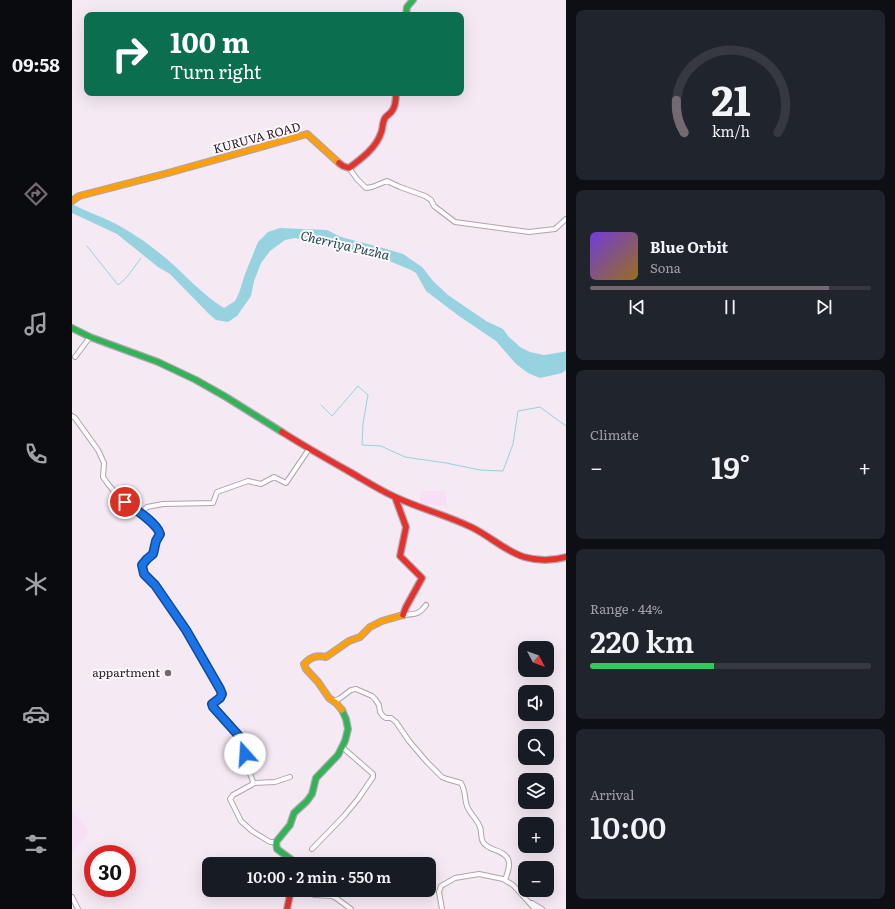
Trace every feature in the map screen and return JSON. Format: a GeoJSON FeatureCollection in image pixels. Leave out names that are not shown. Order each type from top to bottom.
{"type":"FeatureCollection","features":[{"type":"Feature","properties":{"kind":"main road"},"geometry":{"type":"LineString","coordinates":[[406,12],[407,8],[413,0]]}},
{"type":"Feature","properties":{"kind":"main road"},"geometry":{"type":"LineString","coordinates":[[349,168],[374,147],[383,131],[384,119],[395,106],[396,96]]}},
{"type":"Feature","properties":{"kind":"main road","name":"KURUVA ROAD"},"geometry":{"type":"LineString","coordinates":[[72,201],[79,196],[307,134],[343,166],[349,168]]}},
{"type":"Feature","properties":{"kind":"main road"},"geometry":{"type":"LineString","coordinates":[[72,328],[90,337],[158,362],[196,380],[309,449],[395,497],[446,516],[474,529],[509,550],[524,557],[548,561],[566,557]]}},
{"type":"Feature","properties":{"kind":"main road"},"geometry":{"type":"LineString","coordinates":[[288,857],[277,849],[276,842],[290,825],[294,813],[312,794],[316,778],[338,755],[345,741],[348,729],[342,710],[329,698],[318,682],[306,669],[304,664],[309,658],[317,655],[326,657],[349,641],[360,637],[370,627],[382,621],[403,615],[422,578],[400,556],[406,527],[395,497]]}},
{"type":"Feature","properties":{"kind":"main road"},"geometry":{"type":"LineString","coordinates":[[287,909],[290,897]]}},
{"type":"Feature","properties":{"kind":"street"},"geometry":{"type":"LineString","coordinates":[[349,168],[366,188],[387,181],[425,196],[431,200],[434,206],[455,222],[529,232],[555,229],[566,219]]}},
{"type":"Feature","properties":{"kind":"street"},"geometry":{"type":"LineString","coordinates":[[75,357],[90,337]]}},
{"type":"Feature","properties":{"kind":"street"},"geometry":{"type":"LineString","coordinates":[[72,416],[98,450],[104,463],[103,477],[108,484],[121,498],[141,513],[158,530],[160,534],[156,541],[153,554],[142,565],[144,574],[155,585],[186,630],[220,689],[222,694],[220,698],[212,704],[213,707],[242,740],[245,759],[253,782]]}},
{"type":"Feature","properties":{"kind":"street"},"geometry":{"type":"LineString","coordinates":[[141,513],[147,507],[163,504],[213,503],[217,492],[248,481],[261,484],[274,477],[286,483],[309,449]]}},
{"type":"Feature","properties":{"kind":"street"},"geometry":{"type":"LineString","coordinates":[[403,615],[417,613],[422,611],[426,606]]}},
{"type":"Feature","properties":{"kind":"street"},"geometry":{"type":"LineString","coordinates":[[333,701],[339,699],[351,690],[356,689],[372,696],[379,704],[380,712],[383,716],[386,718],[391,718],[396,722],[409,741],[442,777],[460,783],[463,787],[467,807],[473,814],[480,828],[481,838],[484,844],[507,857],[509,861],[509,868],[505,880]]}},
{"type":"Feature","properties":{"kind":"street"},"geometry":{"type":"LineString","coordinates":[[312,849],[344,816],[358,799],[373,774],[342,747]]}},
{"type":"Feature","properties":{"kind":"street"},"geometry":{"type":"LineString","coordinates":[[253,782],[275,782],[290,777]]}},
{"type":"Feature","properties":{"kind":"street"},"geometry":{"type":"LineString","coordinates":[[253,782],[253,784],[230,799],[241,821],[252,831],[270,842],[276,842]]}},
{"type":"Feature","properties":{"kind":"street"},"geometry":{"type":"LineString","coordinates":[[442,909],[439,892],[441,886],[455,878],[479,874],[505,880],[513,885],[535,909]]}},
{"type":"Feature","properties":{"kind":"street"},"geometry":{"type":"LineString","coordinates":[[334,897],[351,909]]}},
{"type":"Feature","properties":{"kind":"street"},"geometry":{"type":"LineString","coordinates":[[72,898],[78,909]]}},
{"type":"Feature","properties":{"kind":"street"},"geometry":{"type":"LineString","coordinates":[[528,901],[542,909]]}},
{"type":"Feature","properties":{"kind":"shaded area"},"geometry":{"type":"Polygon","coordinates":[[[423,491],[445,491],[447,506],[421,504],[420,499],[423,491]]]}},
{"type":"Feature","properties":{"kind":"shaded area"},"geometry":{"type":"Polygon","coordinates":[[[72,811],[84,824],[89,833],[72,853],[72,811]]]}},
{"type":"Feature","properties":{"kind":"water","name":"Cherriya Puzha"},"geometry":{"type":"Polygon","coordinates":[[[72,204],[114,223],[142,240],[166,259],[206,295],[224,308],[235,301],[258,242],[268,232],[280,228],[327,230],[341,237],[403,254],[422,267],[434,282],[448,295],[486,321],[503,329],[520,347],[530,352],[544,355],[566,351],[566,370],[562,373],[540,378],[528,373],[516,364],[496,341],[426,291],[416,273],[411,270],[382,258],[342,247],[295,238],[285,240],[270,251],[261,263],[254,281],[251,296],[237,316],[228,322],[216,320],[170,274],[158,267],[117,234],[72,213],[72,204]]]}},
{"type":"Feature","properties":{"kind":"waterway"},"geometry":{"type":"LineString","coordinates":[[87,246],[118,285],[141,258]]}},
{"type":"Feature","properties":{"kind":"waterway"},"geometry":{"type":"LineString","coordinates":[[321,405],[332,416],[358,386],[368,395],[363,423],[362,445],[381,446],[405,457],[480,470],[503,471],[513,444],[518,411],[540,407],[566,426]]}},
{"type":"Feature","properties":{"kind":"traffic: fast"},"geometry":{"type":"LineString","coordinates":[[406,12],[407,7],[413,0]]}},
{"type":"Feature","properties":{"kind":"traffic: fast"},"geometry":{"type":"LineString","coordinates":[[72,328],[90,337],[158,362],[196,380],[282,432]]}},
{"type":"Feature","properties":{"kind":"traffic: fast"},"geometry":{"type":"LineString","coordinates":[[288,857],[277,849],[276,842],[290,825],[294,813],[312,794],[316,778],[338,755],[345,741],[348,729],[342,710]]}},
{"type":"Feature","properties":{"kind":"traffic: slow"},"geometry":{"type":"LineString","coordinates":[[72,201],[79,196],[307,134],[339,163]]}},
{"type":"Feature","properties":{"kind":"traffic: slow"},"geometry":{"type":"LineString","coordinates":[[342,710],[329,698],[318,682],[306,669],[304,664],[314,657],[326,657],[349,641],[360,637],[370,627],[382,621],[403,615]]}},
{"type":"Feature","properties":{"kind":"traffic: jam"},"geometry":{"type":"LineString","coordinates":[[339,163],[349,168],[376,144],[382,131],[383,122],[394,107],[396,96]]}},
{"type":"Feature","properties":{"kind":"traffic: jam"},"geometry":{"type":"LineString","coordinates":[[282,432],[387,493],[471,527],[517,554],[540,560],[566,557]]}},
{"type":"Feature","properties":{"kind":"traffic: jam"},"geometry":{"type":"LineString","coordinates":[[395,497],[406,527],[400,556],[422,578],[403,615]]}},
{"type":"Feature","properties":{"kind":"traffic: jam"},"geometry":{"type":"LineString","coordinates":[[287,909],[290,897]]}},
{"type":"Feature","properties":{"kind":"place","name":"appartment"},"geometry":{"type":"Point","coordinates":[168,673]}},
{"type":"Feature","properties":{"kind":"route"},"geometry":{"type":"LineString","coordinates":[[125,502],[141,513],[158,530],[160,534],[156,541],[153,554],[142,565],[144,574],[155,585],[186,630],[220,689],[222,694],[220,698],[212,704],[213,707],[242,740],[245,754]]}}]}
